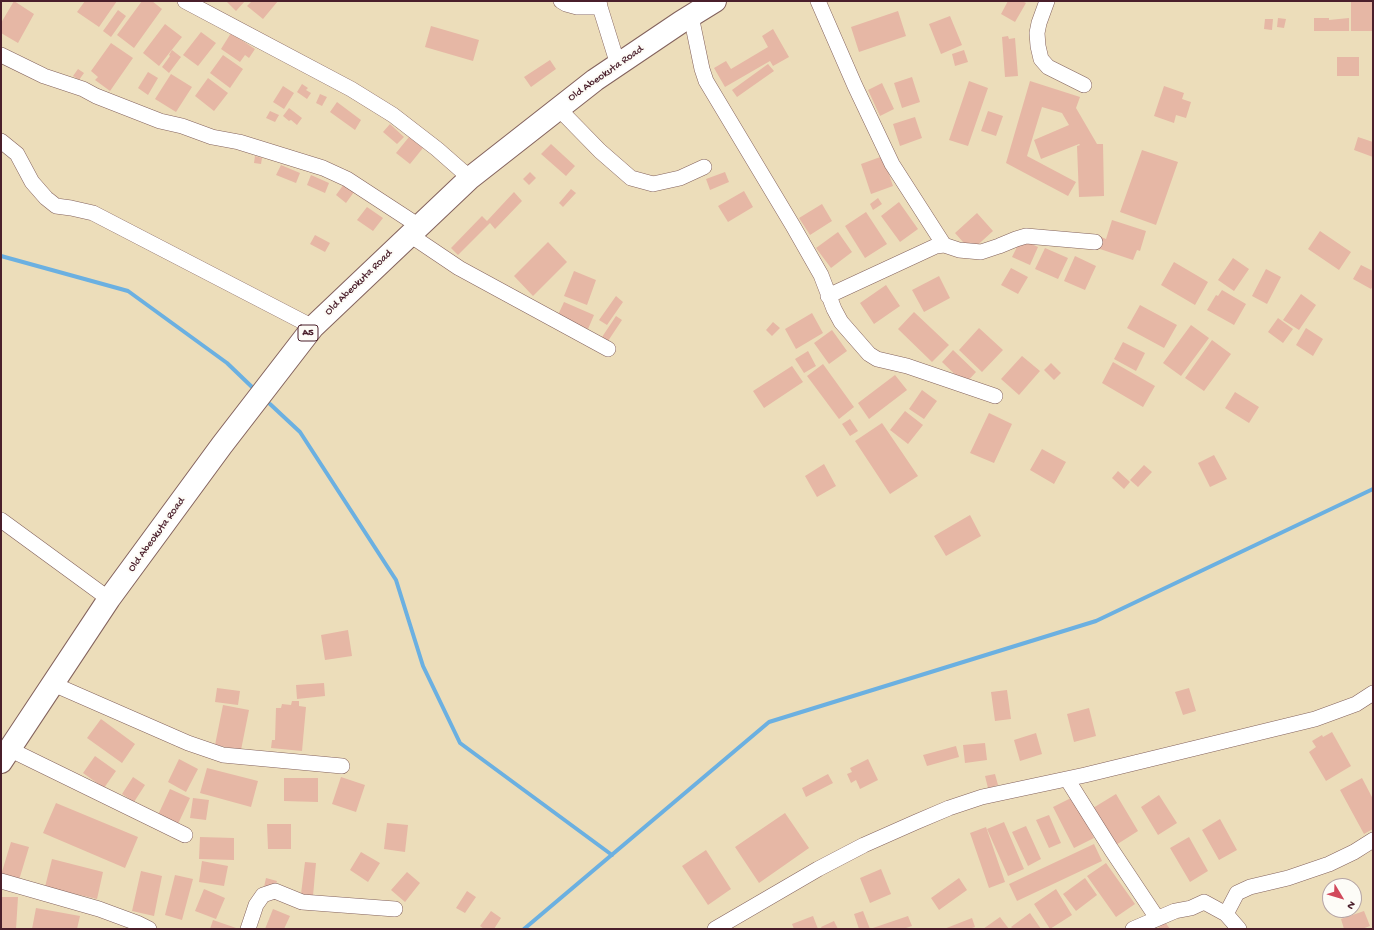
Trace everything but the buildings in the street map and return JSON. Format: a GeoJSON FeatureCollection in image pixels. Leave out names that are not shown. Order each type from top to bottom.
{"type":"FeatureCollection","features":[{"type":"Feature","properties":{"kind":"highway","name":"Old Abeokuta Road"},"geometry":{"type":"LineString","coordinates":[[5,755],[109,599],[222,445],[313,327],[470,178],[595,80],[715,1]]}},
{"type":"Feature","properties":{"kind":"street"},"geometry":{"type":"LineString","coordinates":[[185,1],[351,89],[393,115],[470,178]]}},
{"type":"Feature","properties":{"kind":"street"},"geometry":{"type":"LineString","coordinates":[[561,1],[578,7],[600,4],[618,65]]}},
{"type":"Feature","properties":{"kind":"street"},"geometry":{"type":"LineString","coordinates":[[818,1],[855,86],[892,164],[944,245]]}},
{"type":"Feature","properties":{"kind":"street"},"geometry":{"type":"LineString","coordinates":[[1047,1],[1037,33],[1041,59],[1048,67],[1084,85]]}},
{"type":"Feature","properties":{"kind":"street"},"geometry":{"type":"LineString","coordinates":[[691,16],[700,62],[706,81],[794,226],[821,274],[828,296],[841,322],[869,354],[877,359],[907,366],[995,396]]}},
{"type":"Feature","properties":{"kind":"street"},"geometry":{"type":"LineString","coordinates":[[1,55],[44,76],[83,89],[96,96],[160,121],[182,126],[212,137],[239,142],[323,168],[347,179],[415,230],[459,268],[608,349]]}},
{"type":"Feature","properties":{"kind":"street"},"geometry":{"type":"LineString","coordinates":[[558,108],[600,152],[631,178],[653,184],[680,178],[704,167]]}},
{"type":"Feature","properties":{"kind":"street"},"geometry":{"type":"LineString","coordinates":[[1,141],[17,154],[32,182],[46,198],[56,206],[94,213],[313,327]]}},
{"type":"Feature","properties":{"kind":"street"},"geometry":{"type":"LineString","coordinates":[[828,296],[936,246],[944,245],[959,250],[981,252],[1026,236],[1095,242]]}},
{"type":"Feature","properties":{"kind":"street"},"geometry":{"type":"LineString","coordinates":[[1,520],[109,599]]}},
{"type":"Feature","properties":{"kind":"street"},"geometry":{"type":"LineString","coordinates":[[53,684],[188,743],[223,755],[342,766]]}},
{"type":"Feature","properties":{"kind":"street"},"geometry":{"type":"LineString","coordinates":[[715,929],[864,845],[949,808],[982,797],[1067,779],[1315,719],[1356,704],[1373,693]]}},
{"type":"Feature","properties":{"kind":"street"},"geometry":{"type":"LineString","coordinates":[[5,755],[185,835]]}},
{"type":"Feature","properties":{"kind":"street"},"geometry":{"type":"LineString","coordinates":[[1067,779],[1111,850],[1157,918]]}},
{"type":"Feature","properties":{"kind":"street"},"geometry":{"type":"LineString","coordinates":[[1226,914],[1237,893],[1250,887],[1288,878],[1330,864],[1354,852],[1373,840]]}},
{"type":"Feature","properties":{"kind":"street"},"geometry":{"type":"LineString","coordinates":[[1,881],[99,909],[149,929]]}},
{"type":"Feature","properties":{"kind":"street"},"geometry":{"type":"LineString","coordinates":[[248,929],[256,905],[263,895],[275,891],[302,902],[396,909]]}},
{"type":"Feature","properties":{"kind":"street"},"geometry":{"type":"LineString","coordinates":[[1133,929],[1175,911],[1191,908],[1204,902],[1226,914],[1239,929]]}},
{"type":"Feature","properties":{"kind":"waterway"},"geometry":{"type":"LineString","coordinates":[[1,256],[128,291],[227,363],[252,387]]}},
{"type":"Feature","properties":{"kind":"waterway"},"geometry":{"type":"LineString","coordinates":[[270,404],[300,432],[396,580],[423,666],[460,743],[612,855]]}},
{"type":"Feature","properties":{"kind":"waterway"},"geometry":{"type":"LineString","coordinates":[[524,929],[769,722],[1096,621],[1373,489]]}}]}
